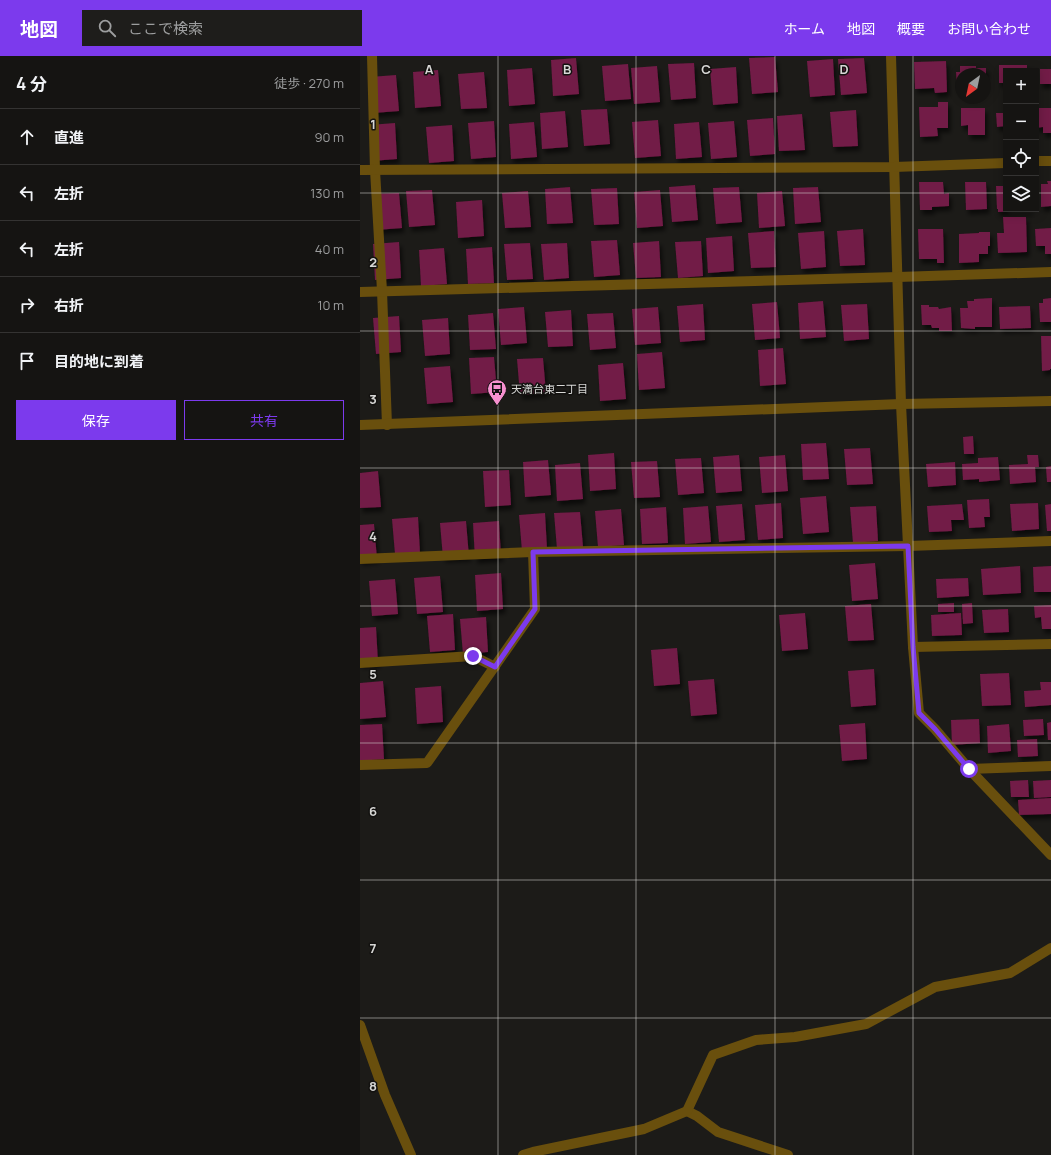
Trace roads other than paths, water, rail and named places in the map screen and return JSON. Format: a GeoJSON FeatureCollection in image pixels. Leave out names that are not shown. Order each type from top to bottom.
{"type":"FeatureCollection","features":[{"type":"Feature","properties":{"kind":"street"},"geometry":{"type":"LineString","coordinates":[[372,56],[374,170],[382,291],[387,425]]}},
{"type":"Feature","properties":{"kind":"street"},"geometry":{"type":"LineString","coordinates":[[891,56],[901,404],[913,647],[919,713],[935,729],[969,769],[1051,855]]}},
{"type":"Feature","properties":{"kind":"street"},"geometry":{"type":"LineString","coordinates":[[1039,161],[1051,161]]}},
{"type":"Feature","properties":{"kind":"street"},"geometry":{"type":"LineString","coordinates":[[360,170],[894,167],[1003,163]]}},
{"type":"Feature","properties":{"kind":"street"},"geometry":{"type":"LineString","coordinates":[[360,292],[1051,272]]}},
{"type":"Feature","properties":{"kind":"street"},"geometry":{"type":"LineString","coordinates":[[360,425],[901,404],[1051,401]]}},
{"type":"Feature","properties":{"kind":"street"},"geometry":{"type":"LineString","coordinates":[[360,559],[533,552],[908,546],[1051,541]]}},
{"type":"Feature","properties":{"kind":"street"},"geometry":{"type":"LineString","coordinates":[[360,764],[427,763],[535,609],[533,552]]}},
{"type":"Feature","properties":{"kind":"street"},"geometry":{"type":"LineString","coordinates":[[913,647],[1051,644]]}},
{"type":"Feature","properties":{"kind":"street"},"geometry":{"type":"LineString","coordinates":[[360,663],[473,656],[495,667]]}},
{"type":"Feature","properties":{"kind":"street"},"geometry":{"type":"LineString","coordinates":[[969,769],[1051,766]]}},
{"type":"Feature","properties":{"kind":"street"},"geometry":{"type":"LineString","coordinates":[[524,1155],[644,1129],[687,1111],[713,1055],[756,1040],[795,1037],[866,1024],[935,988],[1010,973],[1051,948]]}},
{"type":"Feature","properties":{"kind":"street"},"geometry":{"type":"LineString","coordinates":[[360,1025],[385,1096],[412,1155]]}},
{"type":"Feature","properties":{"kind":"street"},"geometry":{"type":"LineString","coordinates":[[687,1111],[697,1116],[718,1132],[788,1155]]}},
{"type":"Feature","properties":{"kind":"place","name":"天満台東二丁目"},"geometry":{"type":"Point","coordinates":[497,406]}}]}
